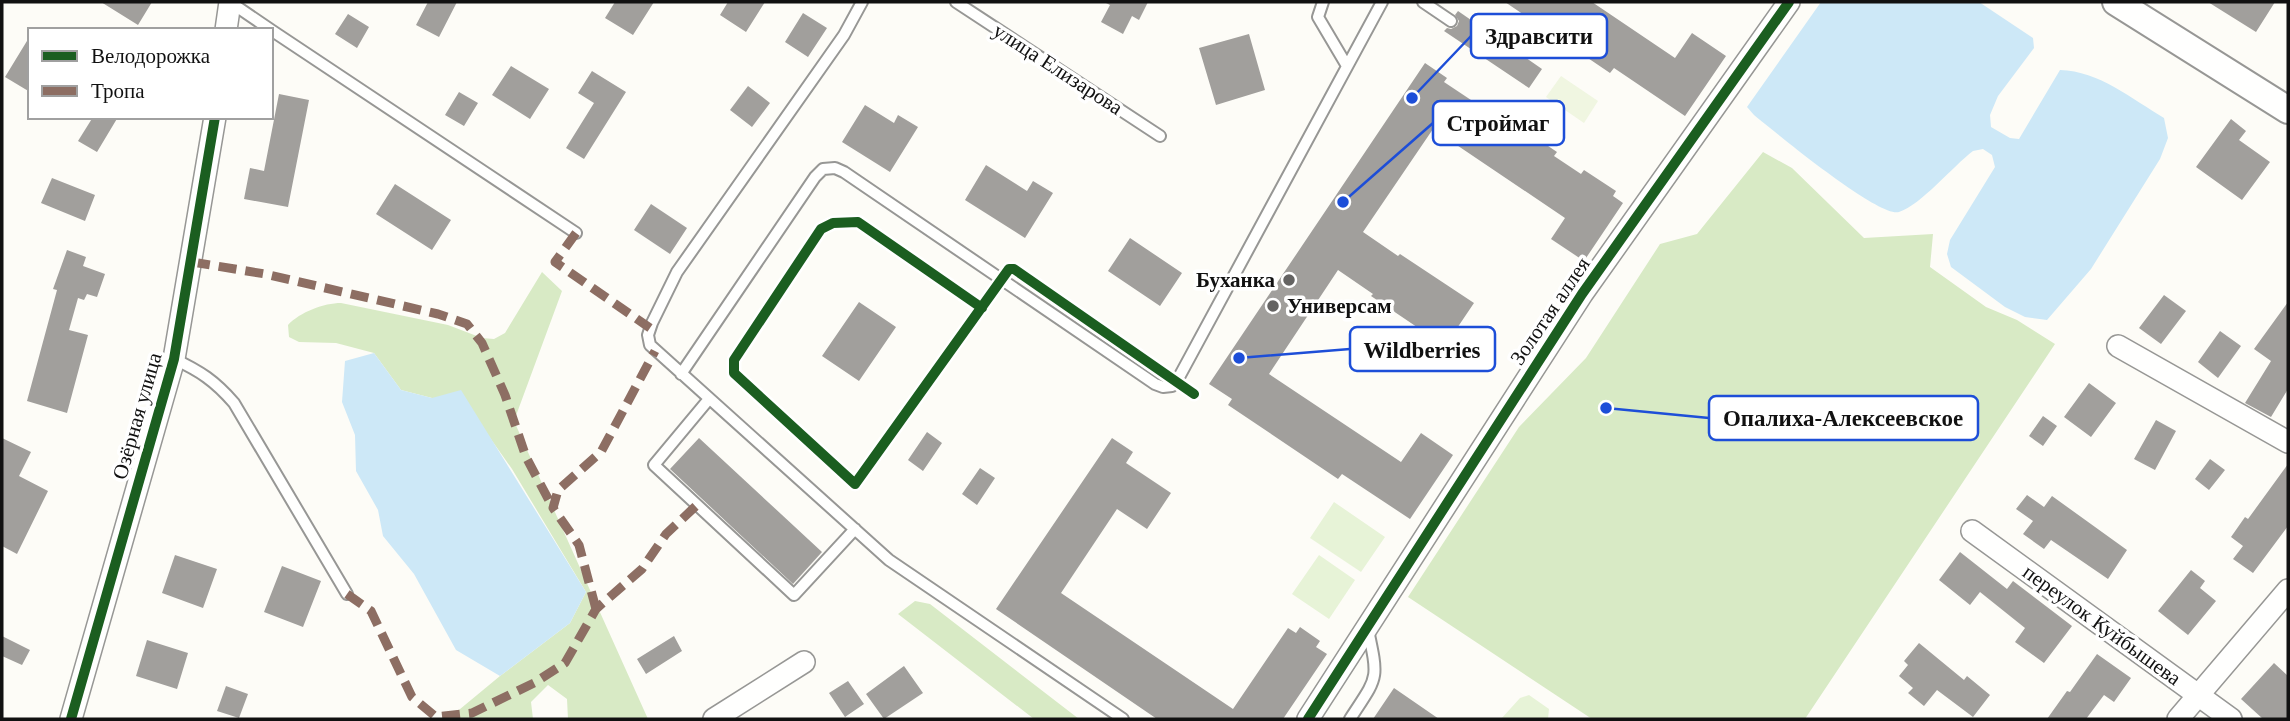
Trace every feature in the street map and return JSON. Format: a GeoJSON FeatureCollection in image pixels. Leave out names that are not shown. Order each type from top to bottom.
{"type":"FeatureCollection","features":[{"type":"Feature","properties":{"kind":"street"},"geometry":{"type":"LineString","coordinates":[[226,28],[230,2]]}},
{"type":"Feature","properties":{"kind":"street","name":"Золотая аллея"},"geometry":{"type":"LineString","coordinates":[[1308,719],[1580,298],[1790,2]]}},
{"type":"Feature","properties":{"kind":"street"},"geometry":{"type":"LineString","coordinates":[[2118,2],[2288,110]]}},
{"type":"Feature","properties":{"kind":"street","name":"Озёрная улица"},"geometry":{"type":"LineString","coordinates":[[71,719],[174,359],[215,119]]}},
{"type":"Feature","properties":{"kind":"street"},"geometry":{"type":"LineString","coordinates":[[2118,346],[2288,442]]}},
{"type":"Feature","properties":{"kind":"street","name":"переулок Куйбышева"},"geometry":{"type":"LineString","coordinates":[[1972,531],[2231,719]]}},
{"type":"Feature","properties":{"kind":"street"},"geometry":{"type":"LineString","coordinates":[[2178,719],[2288,590]]}},
{"type":"Feature","properties":{"kind":"street"},"geometry":{"type":"LineString","coordinates":[[714,719],[804,662]]}},
{"type":"Feature","properties":{"kind":"lane"},"geometry":{"type":"LineString","coordinates":[[230,2],[268,28]]}},
{"type":"Feature","properties":{"kind":"lane"},"geometry":{"type":"LineString","coordinates":[[862,2],[844,35],[677,272],[652,323],[648,335],[650,345],[889,560],[1123,719]]}},
{"type":"Feature","properties":{"kind":"lane","name":"улица Елизарова"},"geometry":{"type":"LineString","coordinates":[[956,2],[1160,136]]}},
{"type":"Feature","properties":{"kind":"lane"},"geometry":{"type":"LineString","coordinates":[[1323,2],[1318,18],[1348,66]]}},
{"type":"Feature","properties":{"kind":"lane"},"geometry":{"type":"LineString","coordinates":[[681,374],[814,177],[823,169],[835,169],[844,172],[1155,384],[1172,386],[1382,2]]}},
{"type":"Feature","properties":{"kind":"lane"},"geometry":{"type":"LineString","coordinates":[[1423,2],[1451,21]]}},
{"type":"Feature","properties":{"kind":"lane"},"geometry":{"type":"LineString","coordinates":[[273,31],[576,233]]}},
{"type":"Feature","properties":{"kind":"lane"},"geometry":{"type":"LineString","coordinates":[[174,359],[200,371],[216,383],[234,403],[347,594]]}},
{"type":"Feature","properties":{"kind":"lane"},"geometry":{"type":"LineString","coordinates":[[709,399],[654,465],[794,596],[855,529]]}},
{"type":"Feature","properties":{"kind":"lane"},"geometry":{"type":"LineString","coordinates":[[1350,719],[1375,680],[1376,666],[1367,628]]}},
{"type":"Feature","properties":{"kind":"green space"},"geometry":{"type":"Polygon","coordinates":[[[1561,76],[1598,101],[1584,123],[1546,97],[1561,76]]]}},
{"type":"Feature","properties":{"kind":"green space"},"geometry":{"type":"Polygon","coordinates":[[[1763,152],[1792,168],[1864,238],[1933,234],[1930,267],[1986,307],[2017,320],[2055,344],[1805,719],[1592,719],[1408,597],[1519,427],[1586,358],[1660,244],[1697,234],[1763,152]]]}},
{"type":"Feature","properties":{"kind":"green space"},"geometry":{"type":"Polygon","coordinates":[[[542,272],[562,291],[514,421],[648,719],[568,719],[567,699],[548,685],[531,702],[533,719],[448,719],[570,623],[586,592],[512,469],[483,428],[432,398],[401,390],[374,353],[336,343],[299,342],[289,337],[288,325],[299,316],[320,307],[341,303],[448,325],[482,338],[494,339],[505,333],[542,272]]]}},
{"type":"Feature","properties":{"kind":"green space"},"geometry":{"type":"Polygon","coordinates":[[[1334,502],[1385,537],[1361,572],[1310,538],[1334,502]]]}},
{"type":"Feature","properties":{"kind":"green space"},"geometry":{"type":"Polygon","coordinates":[[[1319,555],[1355,580],[1329,619],[1292,594],[1319,555]]]}},
{"type":"Feature","properties":{"kind":"green space"},"geometry":{"type":"Polygon","coordinates":[[[915,601],[930,604],[1079,719],[1034,719],[898,614],[915,601]]]}},
{"type":"Feature","properties":{"kind":"green space"},"geometry":{"type":"Polygon","coordinates":[[[1529,695],[1549,709],[1548,719],[1501,719],[1520,698],[1529,695]]]}},
{"type":"Feature","properties":{"kind":"water"},"geometry":{"type":"Polygon","coordinates":[[[1821,2],[1979,2],[2033,38],[2034,48],[1998,96],[1990,115],[1991,127],[2010,138],[2019,139],[2060,70],[2088,75],[2102,81],[2164,118],[2168,138],[2160,159],[2091,269],[2047,320],[2025,317],[2005,307],[1951,267],[1947,254],[1950,240],[1995,167],[1992,155],[1983,149],[1973,151],[1917,202],[1899,212],[1888,210],[1871,202],[1827,172],[1747,107],[1821,2]]]}},
{"type":"Feature","properties":{"kind":"water"},"geometry":{"type":"Polygon","coordinates":[[[374,353],[401,390],[432,398],[461,390],[586,592],[570,623],[500,676],[456,650],[414,574],[383,536],[378,510],[356,471],[355,435],[342,402],[345,361],[374,353]]]}},
{"type":"Feature","properties":{"kind":"building"},"geometry":{"type":"Polygon","coordinates":[[[101,2],[152,2],[138,25],[101,2]]]}},
{"type":"Feature","properties":{"kind":"building"},"geometry":{"type":"Polygon","coordinates":[[[428,2],[457,2],[439,37],[416,25],[428,2]]]}},
{"type":"Feature","properties":{"kind":"building"},"geometry":{"type":"Polygon","coordinates":[[[615,2],[654,2],[633,35],[605,18],[615,2]]]}},
{"type":"Feature","properties":{"kind":"building"},"geometry":{"type":"Polygon","coordinates":[[[728,2],[765,2],[746,32],[720,15],[728,2]]]}},
{"type":"Feature","properties":{"kind":"building"},"geometry":{"type":"Polygon","coordinates":[[[1104,2],[1148,2],[1139,20],[1132,16],[1123,34],[1101,22],[1110,5],[1104,2]]]}},
{"type":"Feature","properties":{"kind":"building"},"geometry":{"type":"Polygon","coordinates":[[[1505,2],[1592,2],[1675,58],[1692,33],[1726,56],[1685,116],[1614,68],[1610,73],[1505,2]]]}},
{"type":"Feature","properties":{"kind":"building"},"geometry":{"type":"Polygon","coordinates":[[[2208,2],[2275,2],[2256,32],[2208,2]]]}},
{"type":"Feature","properties":{"kind":"building"},"geometry":{"type":"Polygon","coordinates":[[[1458,11],[1542,69],[1529,88],[1444,31],[1457,26],[1459,21],[1455,15],[1458,11]]]}},
{"type":"Feature","properties":{"kind":"building"},"geometry":{"type":"Polygon","coordinates":[[[803,13],[827,28],[808,57],[785,42],[803,13]]]}},
{"type":"Feature","properties":{"kind":"building"},"geometry":{"type":"Polygon","coordinates":[[[348,14],[369,27],[357,48],[335,34],[348,14]]]}},
{"type":"Feature","properties":{"kind":"building"},"geometry":{"type":"Polygon","coordinates":[[[1249,34],[1265,90],[1216,105],[1199,48],[1249,34]]]}},
{"type":"Feature","properties":{"kind":"building"},"geometry":{"type":"Polygon","coordinates":[[[28,39],[28,91],[5,77],[28,39]]]}},
{"type":"Feature","properties":{"kind":"building"},"geometry":{"type":"Polygon","coordinates":[[[1425,63],[1447,78],[1444,82],[1495,116],[1498,112],[1557,152],[1554,156],[1581,174],[1584,170],[1616,191],[1613,196],[1623,203],[1584,261],[1551,239],[1565,218],[1433,129],[1363,232],[1474,303],[1445,346],[1338,270],[1269,374],[1401,462],[1421,433],[1453,455],[1410,519],[1342,474],[1338,479],[1228,405],[1232,399],[1209,384],[1425,63]]]}},
{"type":"Feature","properties":{"kind":"building"},"geometry":{"type":"Polygon","coordinates":[[[511,66],[549,89],[530,119],[492,95],[511,66]]]}},
{"type":"Feature","properties":{"kind":"building"},"geometry":{"type":"Polygon","coordinates":[[[592,71],[626,92],[584,159],[566,148],[594,103],[578,93],[592,71]]]}},
{"type":"Feature","properties":{"kind":"building"},"geometry":{"type":"Polygon","coordinates":[[[748,86],[770,103],[752,127],[730,110],[748,86]]]}},
{"type":"Feature","properties":{"kind":"building"},"geometry":{"type":"Polygon","coordinates":[[[459,92],[478,103],[464,126],[445,115],[459,92]]]}},
{"type":"Feature","properties":{"kind":"building"},"geometry":{"type":"Polygon","coordinates":[[[279,94],[309,100],[288,207],[244,199],[250,168],[264,171],[279,94]]]}},
{"type":"Feature","properties":{"kind":"building"},"geometry":{"type":"Polygon","coordinates":[[[865,105],[894,123],[898,115],[918,127],[890,172],[842,142],[865,105]]]}},
{"type":"Feature","properties":{"kind":"building"},"geometry":{"type":"Polygon","coordinates":[[[92,119],[117,119],[97,152],[78,141],[92,119]]]}},
{"type":"Feature","properties":{"kind":"building"},"geometry":{"type":"Polygon","coordinates":[[[2231,119],[2246,131],[2239,140],[2270,162],[2242,200],[2196,167],[2231,119]]]}},
{"type":"Feature","properties":{"kind":"building"},"geometry":{"type":"Polygon","coordinates":[[[986,165],[1027,191],[1033,181],[1053,193],[1025,238],[965,200],[986,165]]]}},
{"type":"Feature","properties":{"kind":"building"},"geometry":{"type":"Polygon","coordinates":[[[52,178],[95,195],[85,221],[41,203],[52,178]]]}},
{"type":"Feature","properties":{"kind":"building"},"geometry":{"type":"Polygon","coordinates":[[[395,184],[451,220],[432,250],[376,214],[395,184]]]}},
{"type":"Feature","properties":{"kind":"building"},"geometry":{"type":"Polygon","coordinates":[[[651,204],[687,228],[670,254],[634,230],[651,204]]]}},
{"type":"Feature","properties":{"kind":"building"},"geometry":{"type":"Polygon","coordinates":[[[1130,238],[1182,273],[1160,306],[1108,271],[1130,238]]]}},
{"type":"Feature","properties":{"kind":"building"},"geometry":{"type":"Polygon","coordinates":[[[67,250],[86,257],[83,266],[105,274],[97,297],[87,294],[84,300],[78,298],[69,330],[88,335],[67,413],[27,401],[57,290],[53,289],[67,250]]]}},
{"type":"Feature","properties":{"kind":"building"},"geometry":{"type":"Polygon","coordinates":[[[2164,295],[2186,311],[2161,344],[2139,328],[2164,295]]]}},
{"type":"Feature","properties":{"kind":"building"},"geometry":{"type":"Polygon","coordinates":[[[859,302],[896,327],[859,381],[822,356],[859,302]]]}},
{"type":"Feature","properties":{"kind":"building"},"geometry":{"type":"Polygon","coordinates":[[[2288,302],[2288,389],[2271,417],[2245,403],[2271,361],[2254,349],[2288,302]]]}},
{"type":"Feature","properties":{"kind":"building"},"geometry":{"type":"Polygon","coordinates":[[[2220,331],[2241,346],[2218,378],[2198,362],[2220,331]]]}},
{"type":"Feature","properties":{"kind":"building"},"geometry":{"type":"Polygon","coordinates":[[[2089,383],[2116,403],[2091,437],[2064,417],[2089,383]]]}},
{"type":"Feature","properties":{"kind":"building"},"geometry":{"type":"Polygon","coordinates":[[[2043,416],[2057,426],[2043,446],[2029,436],[2043,416]]]}},
{"type":"Feature","properties":{"kind":"building"},"geometry":{"type":"Polygon","coordinates":[[[2156,420],[2176,431],[2155,470],[2134,459],[2156,420]]]}},
{"type":"Feature","properties":{"kind":"building"},"geometry":{"type":"Polygon","coordinates":[[[927,432],[942,443],[923,471],[908,460],[927,432]]]}},
{"type":"Feature","properties":{"kind":"building"},"geometry":{"type":"Polygon","coordinates":[[[2,438],[31,452],[19,476],[48,491],[17,554],[2,546],[2,438]]]}},
{"type":"Feature","properties":{"kind":"building"},"geometry":{"type":"Polygon","coordinates":[[[699,438],[822,552],[793,584],[670,469],[699,438]]]}},
{"type":"Feature","properties":{"kind":"building"},"geometry":{"type":"Polygon","coordinates":[[[1112,438],[1133,452],[1126,463],[1171,493],[1147,529],[1117,509],[1061,593],[1233,709],[1288,628],[1296,633],[1300,627],[1320,641],[1316,647],[1327,654],[1283,719],[1157,719],[996,609],[1112,438]]]}},
{"type":"Feature","properties":{"kind":"building"},"geometry":{"type":"Polygon","coordinates":[[[2210,459],[2225,470],[2209,490],[2195,479],[2210,459]]]}},
{"type":"Feature","properties":{"kind":"building"},"geometry":{"type":"Polygon","coordinates":[[[2288,464],[2288,526],[2253,573],[2233,559],[2243,546],[2231,537],[2245,517],[2248,519],[2288,464]]]}},
{"type":"Feature","properties":{"kind":"building"},"geometry":{"type":"Polygon","coordinates":[[[980,468],[995,478],[977,505],[962,494],[980,468]]]}},
{"type":"Feature","properties":{"kind":"building"},"geometry":{"type":"Polygon","coordinates":[[[2027,495],[2044,507],[2052,496],[2127,550],[2108,579],[2051,540],[2044,549],[2023,534],[2033,521],[2016,509],[2027,495]]]}},
{"type":"Feature","properties":{"kind":"building"},"geometry":{"type":"Polygon","coordinates":[[[1960,552],[2007,589],[2013,581],[2072,626],[2044,663],[2015,642],[2025,628],[1980,592],[1970,605],[1939,580],[1960,552]]]}},
{"type":"Feature","properties":{"kind":"building"},"geometry":{"type":"Polygon","coordinates":[[[175,555],[217,569],[203,608],[162,593],[175,555]]]}},
{"type":"Feature","properties":{"kind":"building"},"geometry":{"type":"Polygon","coordinates":[[[282,566],[321,581],[303,627],[264,612],[282,566]]]}},
{"type":"Feature","properties":{"kind":"building"},"geometry":{"type":"Polygon","coordinates":[[[2191,570],[2205,581],[2200,588],[2216,601],[2188,635],[2158,611],[2191,570]]]}},
{"type":"Feature","properties":{"kind":"building"},"geometry":{"type":"Polygon","coordinates":[[[2,636],[30,650],[22,665],[2,656],[2,636]]]}},
{"type":"Feature","properties":{"kind":"building"},"geometry":{"type":"Polygon","coordinates":[[[674,636],[682,651],[646,674],[637,659],[674,636]]]}},
{"type":"Feature","properties":{"kind":"building"},"geometry":{"type":"Polygon","coordinates":[[[147,640],[188,653],[177,689],[136,676],[147,640]]]}},
{"type":"Feature","properties":{"kind":"building"},"geometry":{"type":"Polygon","coordinates":[[[1919,643],[1964,680],[1967,676],[1990,695],[1973,717],[1937,690],[1924,706],[1908,693],[1913,688],[1899,676],[1908,665],[1904,661],[1919,643]]]}},
{"type":"Feature","properties":{"kind":"building"},"geometry":{"type":"Polygon","coordinates":[[[2097,654],[2131,678],[2114,702],[2104,695],[2086,719],[2047,719],[2067,691],[2070,692],[2097,654]]]}},
{"type":"Feature","properties":{"kind":"building"},"geometry":{"type":"Polygon","coordinates":[[[2274,663],[2288,676],[2288,719],[2263,719],[2241,699],[2274,663]]]}},
{"type":"Feature","properties":{"kind":"building"},"geometry":{"type":"Polygon","coordinates":[[[904,666],[923,693],[884,719],[866,694],[904,666]]]}},
{"type":"Feature","properties":{"kind":"building"},"geometry":{"type":"Polygon","coordinates":[[[848,681],[864,704],[845,717],[829,693],[848,681]]]}},
{"type":"Feature","properties":{"kind":"building"},"geometry":{"type":"Polygon","coordinates":[[[226,686],[248,694],[239,718],[217,711],[226,686]]]}},
{"type":"Feature","properties":{"kind":"building"},"geometry":{"type":"Polygon","coordinates":[[[1394,688],[1439,719],[1373,719],[1394,688]]]}},
{"type":"Feature","properties":{"kind":"marked path"},"geometry":{"type":"LineString","coordinates":[[576,233],[555,262],[650,328]]}},
{"type":"Feature","properties":{"kind":"marked path"},"geometry":{"type":"LineString","coordinates":[[192,262],[265,274],[438,314],[467,324],[482,343],[505,395],[526,457],[553,508]]}},
{"type":"Feature","properties":{"kind":"marked path"},"geometry":{"type":"LineString","coordinates":[[596,609],[579,545],[553,508],[558,490],[601,452],[655,351]]}},
{"type":"Feature","properties":{"kind":"marked path"},"geometry":{"type":"LineString","coordinates":[[347,594],[371,611],[412,697],[436,717],[472,713],[534,683],[565,663],[596,609],[642,569],[666,534],[697,505]]}},
{"type":"Feature","properties":{"kind":"cycle path"},"geometry":{"type":"LineString","coordinates":[[1308,719],[1582,294],[1789,2]]}},
{"type":"Feature","properties":{"kind":"cycle path"},"geometry":{"type":"LineString","coordinates":[[71,719],[174,359],[215,119]]}},
{"type":"Feature","properties":{"kind":"cycle path"},"geometry":{"type":"LineString","coordinates":[[982,308],[858,222],[833,223],[821,229],[734,360],[734,373],[855,484],[1009,269],[1014,269],[1194,394]]}},
{"type":"Feature","properties":{"kind":"place","name":"Здравсити"},"geometry":{"type":"Point","coordinates":[1412,98]}},
{"type":"Feature","properties":{"kind":"place","name":"Строймаг"},"geometry":{"type":"Point","coordinates":[1343,202]}},
{"type":"Feature","properties":{"kind":"place","name":"Буханка"},"geometry":{"type":"Point","coordinates":[1289,280]}},
{"type":"Feature","properties":{"kind":"place","name":"Универсам"},"geometry":{"type":"Point","coordinates":[1273,306]}},
{"type":"Feature","properties":{"kind":"place","name":"Wildberries"},"geometry":{"type":"Point","coordinates":[1239,358]}},
{"type":"Feature","properties":{"kind":"place","name":"Опалиха-Алексеевское"},"geometry":{"type":"Point","coordinates":[1606,408]}}]}
